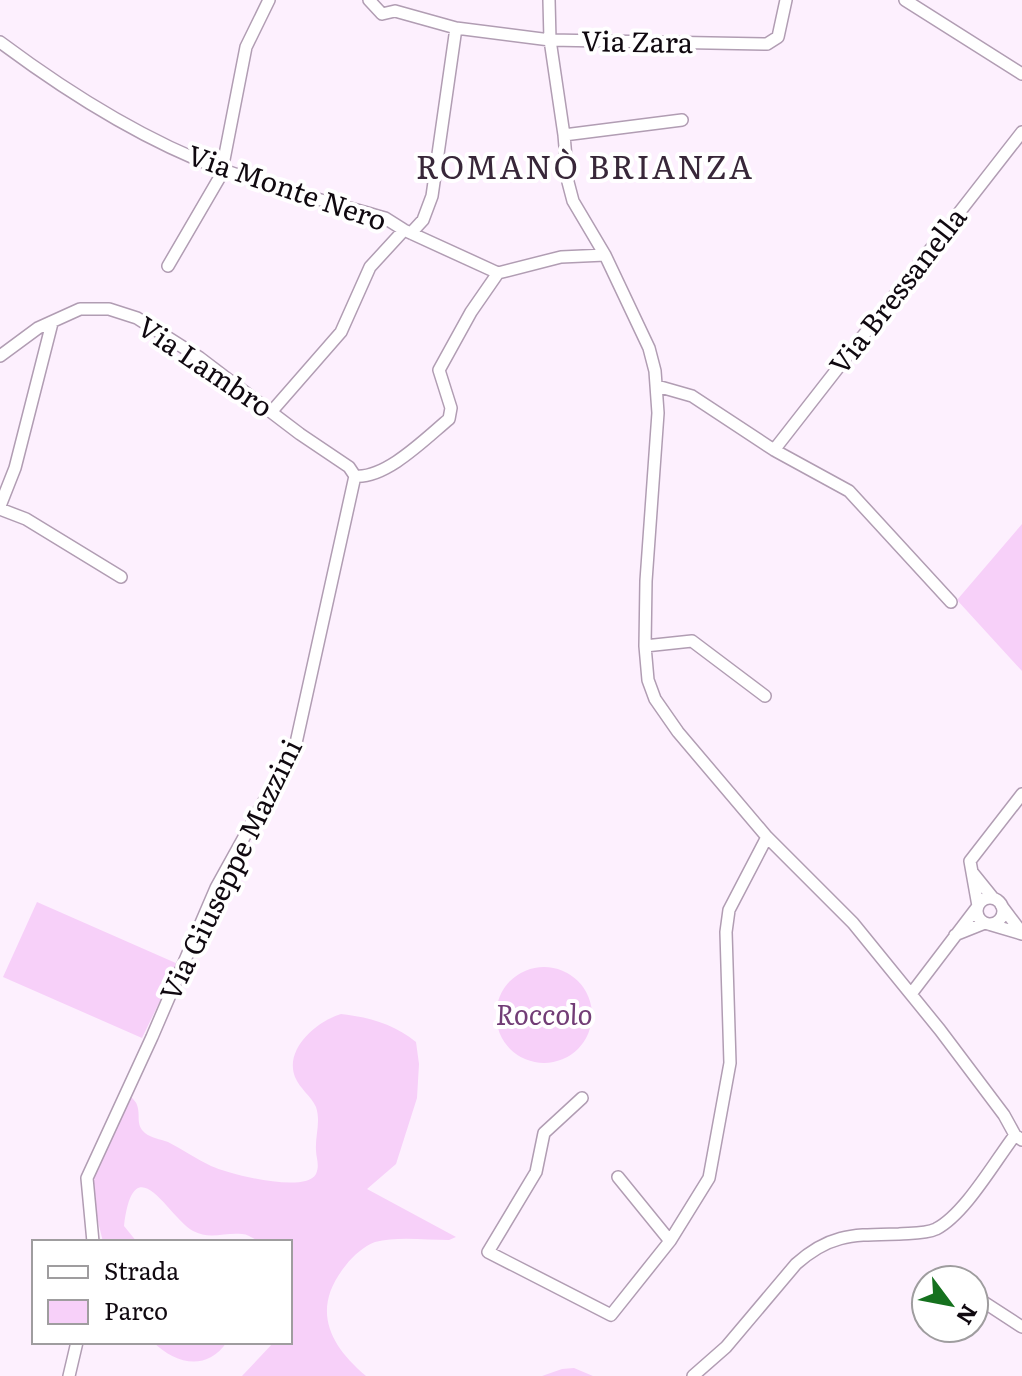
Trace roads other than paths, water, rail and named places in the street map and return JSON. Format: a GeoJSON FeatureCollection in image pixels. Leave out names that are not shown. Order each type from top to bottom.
{"type":"FeatureCollection","features":[{"type":"Feature","properties":{"kind":"street"},"geometry":{"type":"LineString","coordinates":[[168,266],[223,170],[246,47],[269,0]]}},
{"type":"Feature","properties":{"kind":"street","name":"Via Zara"},"geometry":{"type":"LineString","coordinates":[[369,0],[382,14],[395,11],[456,28],[550,40],[767,44],[778,37],[786,0]]}},
{"type":"Feature","properties":{"kind":"street"},"geometry":{"type":"LineString","coordinates":[[549,0],[550,40],[573,201],[605,255],[649,348],[657,386],[645,646],[648,680],[655,699],[678,732],[767,837],[853,923],[1019,1137],[952,1216],[934,1230],[846,1237],[822,1244],[808,1253],[726,1347],[693,1376]]}},
{"type":"Feature","properties":{"kind":"street"},"geometry":{"type":"LineString","coordinates":[[905,0],[1022,74]]}},
{"type":"Feature","properties":{"kind":"street"},"geometry":{"type":"LineString","coordinates":[[272,411],[341,332],[370,267],[423,220],[432,196],[456,28]]}},
{"type":"Feature","properties":{"kind":"street","name":"Via Monte Nero"},"geometry":{"type":"LineString","coordinates":[[0,42],[36,68],[164,144],[223,170],[385,218],[498,273]]}},
{"type":"Feature","properties":{"kind":"street"},"geometry":{"type":"LineString","coordinates":[[564,135],[682,120]]}},
{"type":"Feature","properties":{"kind":"street","name":"Via Bressanella"},"geometry":{"type":"LineString","coordinates":[[774,450],[1022,132]]}},
{"type":"Feature","properties":{"kind":"street"},"geometry":{"type":"LineString","coordinates":[[355,476],[375,474],[449,419],[451,408],[439,370],[459,331],[498,273],[561,257],[605,255]]}},
{"type":"Feature","properties":{"kind":"street","name":"Via Lambro"},"geometry":{"type":"LineString","coordinates":[[0,356],[38,328],[80,309],[109,309],[140,319],[200,358],[349,467],[355,476]]}},
{"type":"Feature","properties":{"kind":"street"},"geometry":{"type":"LineString","coordinates":[[52,323],[15,468],[0,507],[26,519],[121,577]]}},
{"type":"Feature","properties":{"kind":"street"},"geometry":{"type":"LineString","coordinates":[[657,386],[692,396],[774,450],[849,491],[951,602]]}},
{"type":"Feature","properties":{"kind":"street","name":"Via Giuseppe Mazzini"},"geometry":{"type":"LineString","coordinates":[[93,1240],[87,1178],[216,888],[296,743],[355,476]]}},
{"type":"Feature","properties":{"kind":"street"},"geometry":{"type":"LineString","coordinates":[[645,646],[692,641],[765,696]]}},
{"type":"Feature","properties":{"kind":"street"},"geometry":{"type":"LineString","coordinates":[[1022,794],[972,856],[969,869],[979,917],[985,923],[1022,934]]}},
{"type":"Feature","properties":{"kind":"street"},"geometry":{"type":"LineString","coordinates":[[582,1098],[544,1133],[536,1172],[488,1252],[611,1315],[670,1241],[709,1178],[730,1063],[726,932],[729,910],[767,837]]}},
{"type":"Feature","properties":{"kind":"street"},"geometry":{"type":"LineString","coordinates":[[969,869],[1022,934]]}},
{"type":"Feature","properties":{"kind":"street"},"geometry":{"type":"LineString","coordinates":[[911,994],[954,935],[978,906],[986,899],[996,901],[1002,911],[1000,919],[954,935]]}},
{"type":"Feature","properties":{"kind":"street"},"geometry":{"type":"LineString","coordinates":[[618,1177],[670,1241]]}},
{"type":"Feature","properties":{"kind":"street"},"geometry":{"type":"LineString","coordinates":[[990,1306],[1022,1327]]}},
{"type":"Feature","properties":{"kind":"street"},"geometry":{"type":"LineString","coordinates":[[69,1376],[77,1344]]}},
{"type":"Feature","properties":{"kind":"district","name":"ROMANÒ BRIANZA"},"geometry":{"type":"Point","coordinates":[585,168]}},
{"type":"Feature","properties":{"kind":"park label","name":"Roccolo"},"geometry":{"type":"Point","coordinates":[544,1015]}}]}
